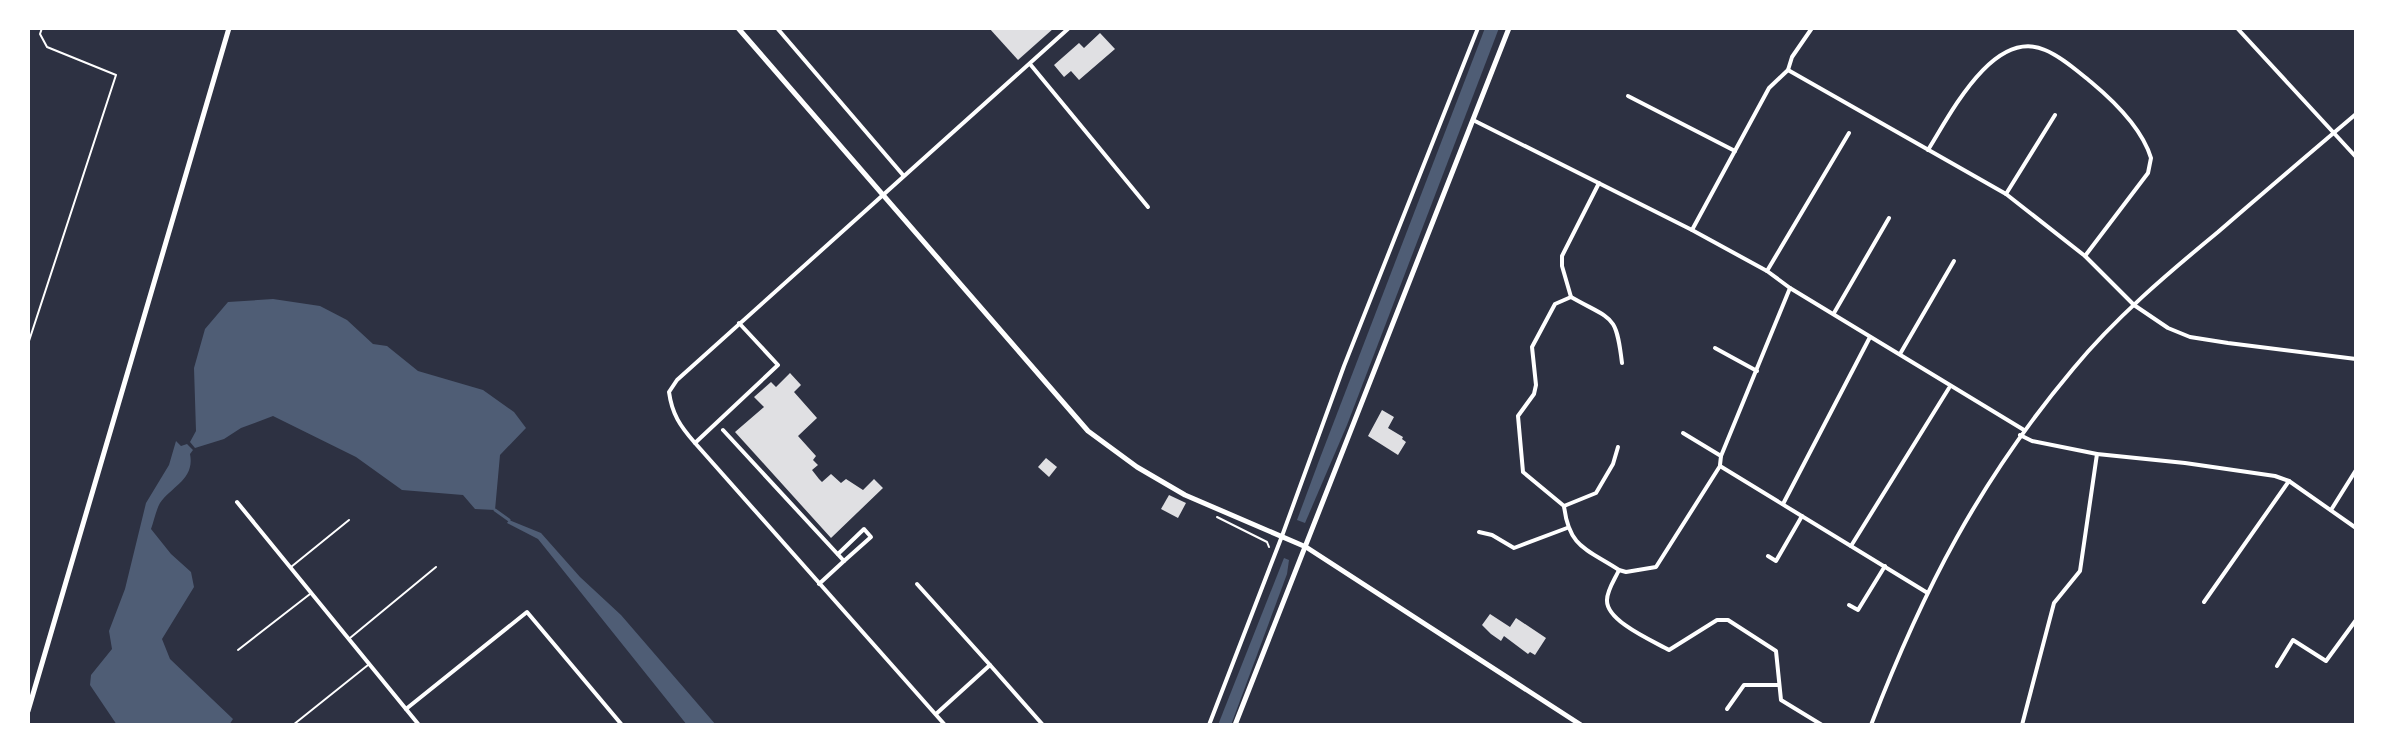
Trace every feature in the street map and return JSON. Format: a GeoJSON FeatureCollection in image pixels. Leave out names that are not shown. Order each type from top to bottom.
{"type":"FeatureCollection","features":[{"type":"Feature","properties":{"kind":"street"},"geometry":{"type":"LineString","coordinates":[[28,711],[229,28]]}},
{"type":"Feature","properties":{"kind":"street"},"geometry":{"type":"LineString","coordinates":[[738,28],[1088,431],[1137,467],[1185,495],[1306,547],[1581,725]]}},
{"type":"Feature","properties":{"kind":"street"},"geometry":{"type":"LineString","coordinates":[[777,28],[903,175]]}},
{"type":"Feature","properties":{"kind":"street"},"geometry":{"type":"LineString","coordinates":[[945,725],[679,424],[672,410],[669,392],[677,380],[739,323],[1069,28]]}},
{"type":"Feature","properties":{"kind":"street"},"geometry":{"type":"LineString","coordinates":[[1209,725],[1285,538],[1344,366],[1478,28]]}},
{"type":"Feature","properties":{"kind":"street"},"geometry":{"type":"LineString","coordinates":[[1235,725],[1509,28]]}},
{"type":"Feature","properties":{"kind":"street"},"geometry":{"type":"LineString","coordinates":[[1692,230],[1769,88],[1788,70],[1792,57],[1812,28]]}},
{"type":"Feature","properties":{"kind":"street"},"geometry":{"type":"LineString","coordinates":[[2237,28],[2356,157]]}},
{"type":"Feature","properties":{"kind":"street"},"geometry":{"type":"LineString","coordinates":[[1928,150],[1970,84],[1998,58],[2014,50],[2044,49],[2077,70],[2108,96],[2137,130],[2151,158],[2148,173],[2085,256]]}},
{"type":"Feature","properties":{"kind":"street"},"geometry":{"type":"LineString","coordinates":[[1030,64],[1148,207]]}},
{"type":"Feature","properties":{"kind":"street"},"geometry":{"type":"LineString","coordinates":[[1788,70],[2006,194],[2085,256],[2134,305],[2168,328],[2190,337],[2356,359]]}},
{"type":"Feature","properties":{"kind":"street"},"geometry":{"type":"LineString","coordinates":[[1628,96],[1735,151]]}},
{"type":"Feature","properties":{"kind":"street"},"geometry":{"type":"LineString","coordinates":[[1871,725],[1926,592],[1964,522],[2022,432],[2074,367],[2134,305],[2356,114]]}},
{"type":"Feature","properties":{"kind":"street"},"geometry":{"type":"LineString","coordinates":[[2006,194],[2055,115]]}},
{"type":"Feature","properties":{"kind":"street"},"geometry":{"type":"LineString","coordinates":[[1475,121],[1767,271],[2032,441],[2097,454],[2185,463],[2289,481],[2356,528]]}},
{"type":"Feature","properties":{"kind":"street"},"geometry":{"type":"LineString","coordinates":[[1767,271],[1849,133]]}},
{"type":"Feature","properties":{"kind":"street"},"geometry":{"type":"LineString","coordinates":[[1599,183],[1562,256],[1562,266],[1571,297],[1613,321],[1618,332],[1622,363]]}},
{"type":"Feature","properties":{"kind":"street"},"geometry":{"type":"LineString","coordinates":[[1834,313],[1889,218]]}},
{"type":"Feature","properties":{"kind":"street"},"geometry":{"type":"LineString","coordinates":[[1900,354],[1954,261]]}},
{"type":"Feature","properties":{"kind":"street"},"geometry":{"type":"LineString","coordinates":[[1571,297],[1555,304],[1532,347],[1536,385],[1534,394],[1518,416],[1523,472],[1564,506],[1567,528],[1573,539],[1626,572],[1656,567],[1720,466],[1721,456],[1790,288]]}},
{"type":"Feature","properties":{"kind":"street"},"geometry":{"type":"LineString","coordinates":[[695,443],[778,365],[739,323]]}},
{"type":"Feature","properties":{"kind":"street"},"geometry":{"type":"LineString","coordinates":[[1783,504],[1870,337]]}},
{"type":"Feature","properties":{"kind":"street"},"geometry":{"type":"LineString","coordinates":[[1715,348],[1757,371]]}},
{"type":"Feature","properties":{"kind":"street"},"geometry":{"type":"LineString","coordinates":[[1851,546],[1950,387]]}},
{"type":"Feature","properties":{"kind":"street"},"geometry":{"type":"LineString","coordinates":[[723,430],[844,561]]}},
{"type":"Feature","properties":{"kind":"street"},"geometry":{"type":"LineString","coordinates":[[1683,433],[1721,456]]}},
{"type":"Feature","properties":{"kind":"street"},"geometry":{"type":"LineString","coordinates":[[1564,506],[1596,493],[1613,464],[1618,447]]}},
{"type":"Feature","properties":{"kind":"street"},"geometry":{"type":"LineString","coordinates":[[2022,725],[2054,603],[2080,571],[2097,454]]}},
{"type":"Feature","properties":{"kind":"street"},"geometry":{"type":"LineString","coordinates":[[1720,466],[1926,592]]}},
{"type":"Feature","properties":{"kind":"street"},"geometry":{"type":"LineString","coordinates":[[2331,510],[2356,470]]}},
{"type":"Feature","properties":{"kind":"street"},"geometry":{"type":"LineString","coordinates":[[2204,602],[2289,481]]}},
{"type":"Feature","properties":{"kind":"street"},"geometry":{"type":"LineString","coordinates":[[237,502],[419,725]]}},
{"type":"Feature","properties":{"kind":"street"},"geometry":{"type":"LineString","coordinates":[[1768,556],[1776,561],[1802,516]]}},
{"type":"Feature","properties":{"kind":"street"},"geometry":{"type":"LineString","coordinates":[[1479,532],[1492,535],[1514,548],[1567,528]]}},
{"type":"Feature","properties":{"kind":"street"},"geometry":{"type":"LineString","coordinates":[[819,584],[871,537],[864,529],[838,554]]}},
{"type":"Feature","properties":{"kind":"street"},"geometry":{"type":"LineString","coordinates":[[1849,605],[1858,610],[1885,566]]}},
{"type":"Feature","properties":{"kind":"street"},"geometry":{"type":"LineString","coordinates":[[1619,570],[1607,599],[1608,609],[1616,619],[1669,650],[1717,620],[1728,620],[1776,651],[1781,700],[1822,725]]}},
{"type":"Feature","properties":{"kind":"street"},"geometry":{"type":"LineString","coordinates":[[917,584],[1043,725]]}},
{"type":"Feature","properties":{"kind":"street"},"geometry":{"type":"LineString","coordinates":[[406,709],[527,612],[622,725]]}},
{"type":"Feature","properties":{"kind":"street"},"geometry":{"type":"LineString","coordinates":[[2277,666],[2293,640],[2326,661],[2356,620]]}},
{"type":"Feature","properties":{"kind":"street"},"geometry":{"type":"LineString","coordinates":[[936,714],[990,665]]}},
{"type":"Feature","properties":{"kind":"street"},"geometry":{"type":"LineString","coordinates":[[1727,709],[1744,685],[1778,685]]}},
{"type":"Feature","properties":{"kind":"lane"},"geometry":{"type":"LineString","coordinates":[[28,344],[116,75],[47,47],[40,34],[42,28]]}},
{"type":"Feature","properties":{"kind":"lane"},"geometry":{"type":"LineString","coordinates":[[291,568],[349,520]]}},
{"type":"Feature","properties":{"kind":"lane"},"geometry":{"type":"LineString","coordinates":[[349,639],[436,567]]}},
{"type":"Feature","properties":{"kind":"lane"},"geometry":{"type":"LineString","coordinates":[[238,650],[311,593]]}},
{"type":"Feature","properties":{"kind":"lane"},"geometry":{"type":"LineString","coordinates":[[293,725],[369,664]]}},
{"type":"Feature","properties":{"kind":"water"},"geometry":{"type":"Polygon","coordinates":[[[1485,28],[1499,28],[1347,425],[1305,523],[1297,520],[1485,28]]]}},
{"type":"Feature","properties":{"kind":"water"},"geometry":{"type":"Polygon","coordinates":[[[273,299],[320,306],[347,320],[373,344],[387,346],[418,371],[483,390],[514,412],[526,428],[500,455],[495,510],[475,509],[463,495],[402,490],[356,457],[273,416],[241,428],[224,439],[195,448],[190,442],[196,431],[194,368],[205,329],[228,302],[273,299]]]}},
{"type":"Feature","properties":{"kind":"water"},"geometry":{"type":"Polygon","coordinates":[[[176,441],[181,446],[187,444],[193,450],[191,463],[186,476],[160,503],[151,529],[191,572],[194,587],[162,639],[170,659],[233,719],[229,725],[117,725],[90,685],[91,675],[112,649],[109,631],[125,589],[146,503],[169,465],[176,441]]]}},
{"type":"Feature","properties":{"kind":"water"},"geometry":{"type":"Polygon","coordinates":[[[509,520],[541,533],[580,577],[621,615],[716,725],[687,725],[538,539],[507,523],[509,520]]]}},
{"type":"Feature","properties":{"kind":"water"},"geometry":{"type":"Polygon","coordinates":[[[1284,558],[1289,560],[1287,574],[1231,725],[1218,725],[1284,558]]]}},
{"type":"Feature","properties":{"kind":"building"},"geometry":{"type":"Polygon","coordinates":[[[989,28],[1054,28],[1018,60],[989,28]]]}},
{"type":"Feature","properties":{"kind":"building"},"geometry":{"type":"Polygon","coordinates":[[[1100,33],[1115,49],[1079,80],[1071,71],[1064,77],[1054,65],[1079,43],[1084,48],[1100,33]]]}},
{"type":"Feature","properties":{"kind":"building"},"geometry":{"type":"Polygon","coordinates":[[[790,373],[801,385],[794,392],[817,418],[798,436],[816,456],[813,460],[818,465],[812,470],[819,479],[822,482],[831,474],[841,483],[846,479],[863,490],[874,479],[883,488],[831,538],[735,432],[764,407],[754,397],[771,382],[776,387],[790,373]]]}},
{"type":"Feature","properties":{"kind":"building"},"geometry":{"type":"Polygon","coordinates":[[[1382,410],[1394,417],[1388,428],[1406,442],[1398,455],[1368,436],[1382,410]]]}},
{"type":"Feature","properties":{"kind":"building"},"geometry":{"type":"Polygon","coordinates":[[[1046,458],[1057,467],[1049,477],[1038,467],[1046,458]]]}},
{"type":"Feature","properties":{"kind":"building"},"geometry":{"type":"Polygon","coordinates":[[[1169,495],[1186,503],[1178,518],[1161,509],[1169,495]]]}},
{"type":"Feature","properties":{"kind":"building"},"geometry":{"type":"Polygon","coordinates":[[[1490,614],[1510,627],[1516,618],[1546,638],[1535,655],[1528,654],[1504,636],[1501,641],[1482,625],[1490,614]]]}},
{"type":"Feature","properties":{"kind":"waterway"},"geometry":{"type":"LineString","coordinates":[[495,510],[509,520]]}}]}
